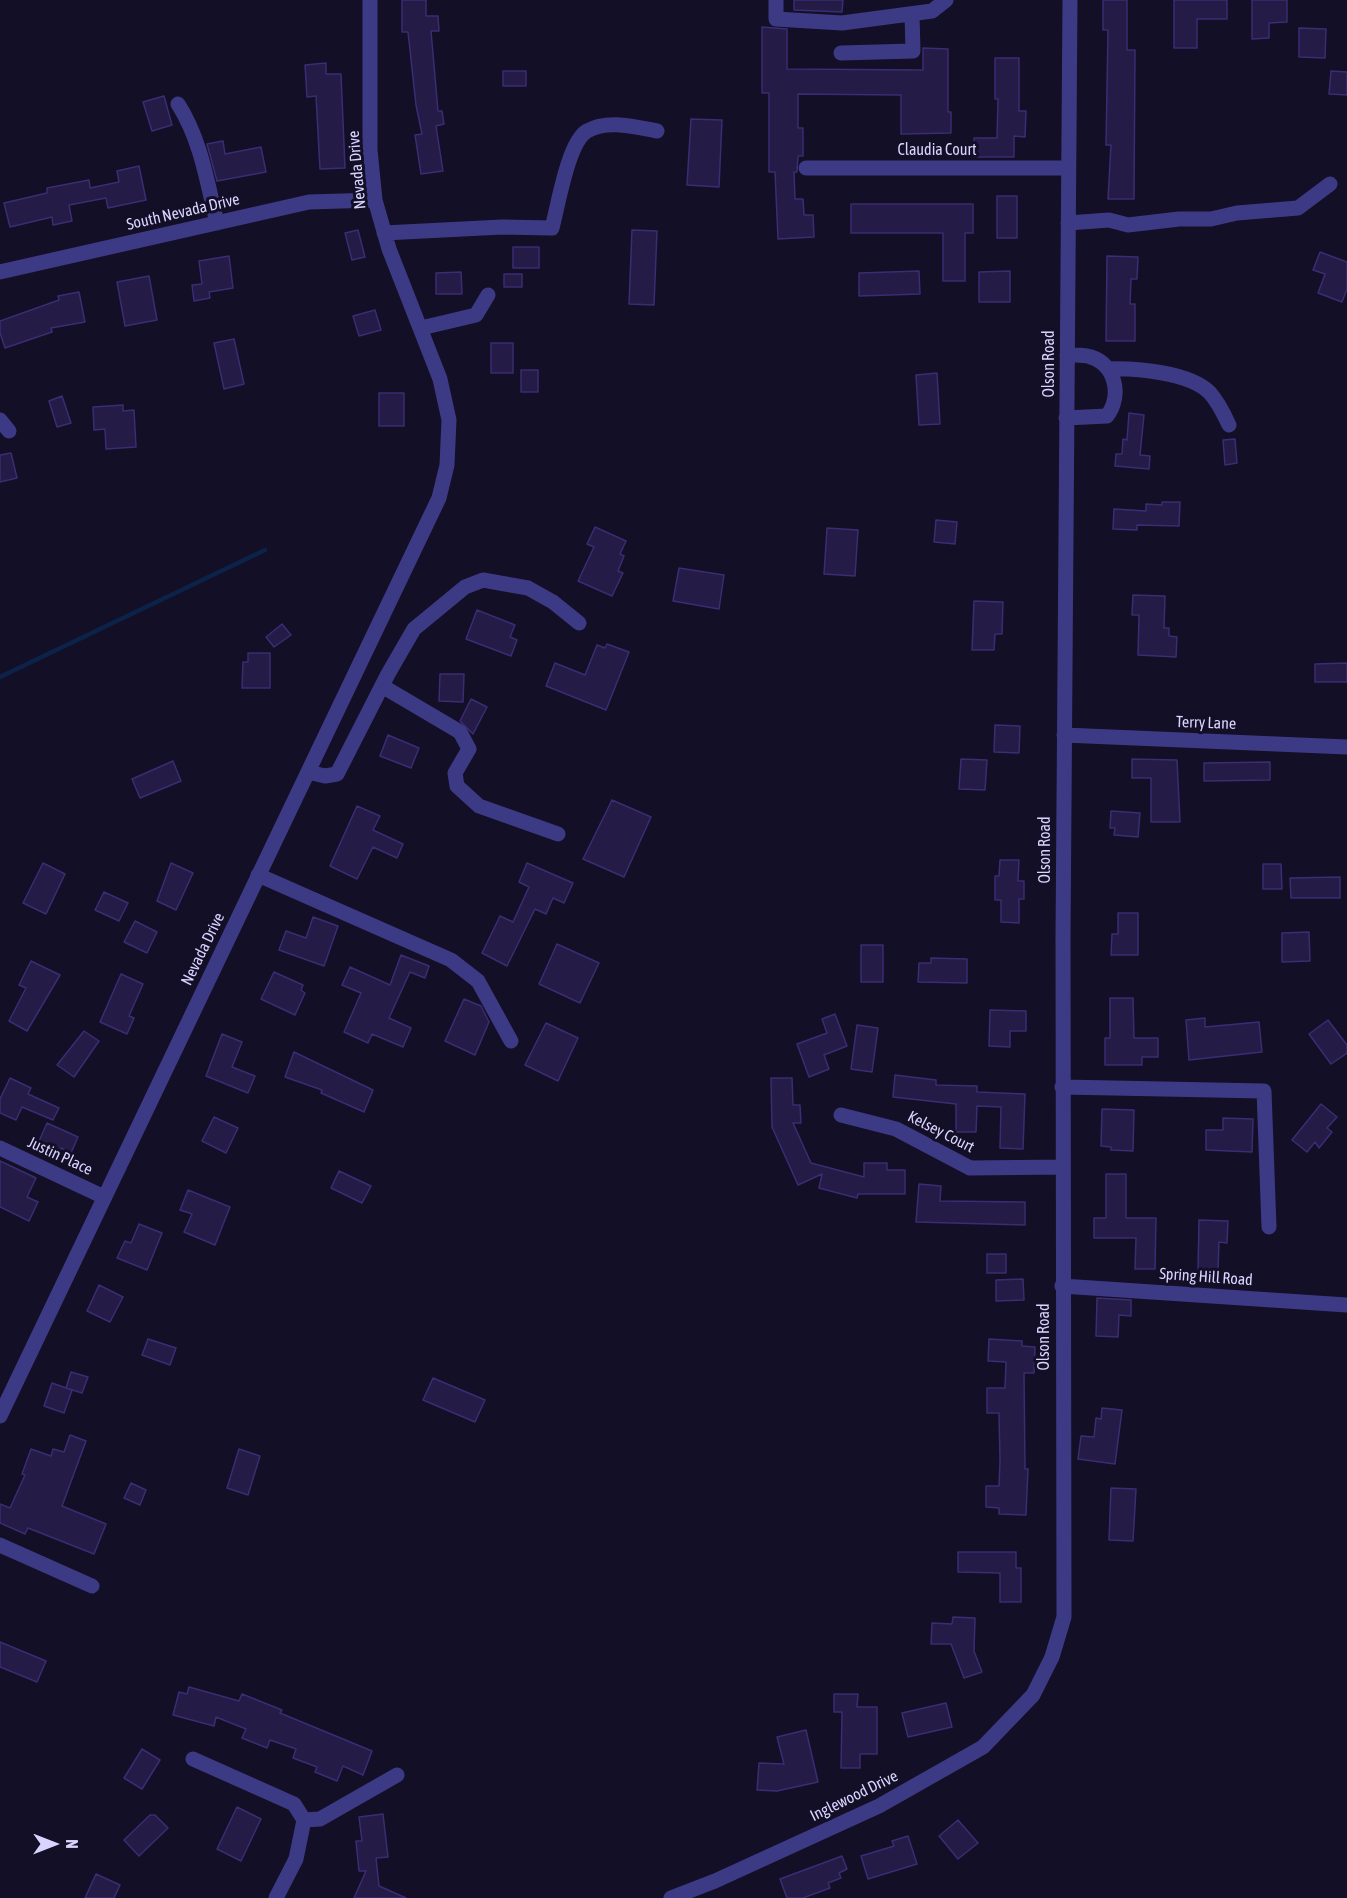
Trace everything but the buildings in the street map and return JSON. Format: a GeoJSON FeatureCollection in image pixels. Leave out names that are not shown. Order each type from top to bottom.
{"type":"FeatureCollection","features":[{"type":"Feature","properties":{"kind":"street","name":"Nevada Drive"},"geometry":{"type":"LineString","coordinates":[[0,1416],[4,1399],[104,1197],[439,498],[447,465],[449,420],[440,378],[384,233],[375,200],[370,150],[370,0]]}},
{"type":"Feature","properties":{"kind":"street"},"geometry":{"type":"LineString","coordinates":[[776,0],[776,19],[842,23],[932,11],[946,0]]}},
{"type":"Feature","properties":{"kind":"street","name":"Olson Road"},"geometry":{"type":"LineString","coordinates":[[1033,1695],[1052,1657],[1064,1617],[1062,1087],[1070,0]]}},
{"type":"Feature","properties":{"kind":"street"},"geometry":{"type":"LineString","coordinates":[[841,53],[913,51],[912,14]]}},
{"type":"Feature","properties":{"kind":"street"},"geometry":{"type":"LineString","coordinates":[[178,104],[189,121],[199,147],[217,223]]}},
{"type":"Feature","properties":{"kind":"street"},"geometry":{"type":"LineString","coordinates":[[384,233],[502,227],[552,228],[568,168],[586,132],[621,124],[657,130]]}},
{"type":"Feature","properties":{"kind":"street","name":"Claudia Court"},"geometry":{"type":"LineString","coordinates":[[806,168],[1068,168]]}},
{"type":"Feature","properties":{"kind":"street"},"geometry":{"type":"LineString","coordinates":[[1068,223],[1109,220],[1128,225],[1179,219],[1211,219],[1237,213],[1298,208],[1330,184]]}},
{"type":"Feature","properties":{"kind":"street","name":"South Nevada Drive"},"geometry":{"type":"LineString","coordinates":[[0,272],[309,202],[375,200]]}},
{"type":"Feature","properties":{"kind":"street"},"geometry":{"type":"LineString","coordinates":[[421,328],[476,315],[488,295]]}},
{"type":"Feature","properties":{"kind":"street"},"geometry":{"type":"LineString","coordinates":[[1066,418],[1107,416],[1115,398],[1113,375],[1108,369],[1090,356],[1067,355]]}},
{"type":"Feature","properties":{"kind":"street"},"geometry":{"type":"LineString","coordinates":[[1108,369],[1131,368],[1171,374],[1209,391],[1229,425]]}},
{"type":"Feature","properties":{"kind":"street"},"geometry":{"type":"LineString","coordinates":[[308,772],[325,776],[338,774],[382,686],[414,629],[465,587],[483,580],[528,588],[554,602],[579,623]]}},
{"type":"Feature","properties":{"kind":"street"},"geometry":{"type":"LineString","coordinates":[[382,686],[460,732],[470,749],[456,773],[457,786],[479,806],[558,834]]}},
{"type":"Feature","properties":{"kind":"street","name":"Terry Lane"},"geometry":{"type":"LineString","coordinates":[[1064,735],[1347,747]]}},
{"type":"Feature","properties":{"kind":"street"},"geometry":{"type":"LineString","coordinates":[[258,875],[451,960],[478,981],[511,1041]]}},
{"type":"Feature","properties":{"kind":"street"},"geometry":{"type":"LineString","coordinates":[[1062,1087],[1264,1091],[1269,1227]]}},
{"type":"Feature","properties":{"kind":"street","name":"Kelsey Court"},"geometry":{"type":"LineString","coordinates":[[841,1115],[896,1129],[970,1168],[1062,1167]]}},
{"type":"Feature","properties":{"kind":"street","name":"Justin Place"},"geometry":{"type":"LineString","coordinates":[[0,1148],[104,1197]]}},
{"type":"Feature","properties":{"kind":"street","name":"Spring Hill Road"},"geometry":{"type":"LineString","coordinates":[[1062,1286],[1347,1305]]}},
{"type":"Feature","properties":{"kind":"street"},"geometry":{"type":"LineString","coordinates":[[0,1545],[92,1586]]}},
{"type":"Feature","properties":{"kind":"street","name":"Inglewood Drive"},"geometry":{"type":"LineString","coordinates":[[670,1898],[725,1877],[879,1806],[936,1776],[983,1747],[1033,1695]]}},
{"type":"Feature","properties":{"kind":"street"},"geometry":{"type":"LineString","coordinates":[[193,1759],[294,1804],[304,1820],[296,1859],[276,1898]]}},
{"type":"Feature","properties":{"kind":"street"},"geometry":{"type":"LineString","coordinates":[[304,1820],[320,1819],[397,1775]]}},
{"type":"Feature","properties":{"kind":"waterway"},"geometry":{"type":"LineString","coordinates":[[0,677],[265,550]]}}]}
